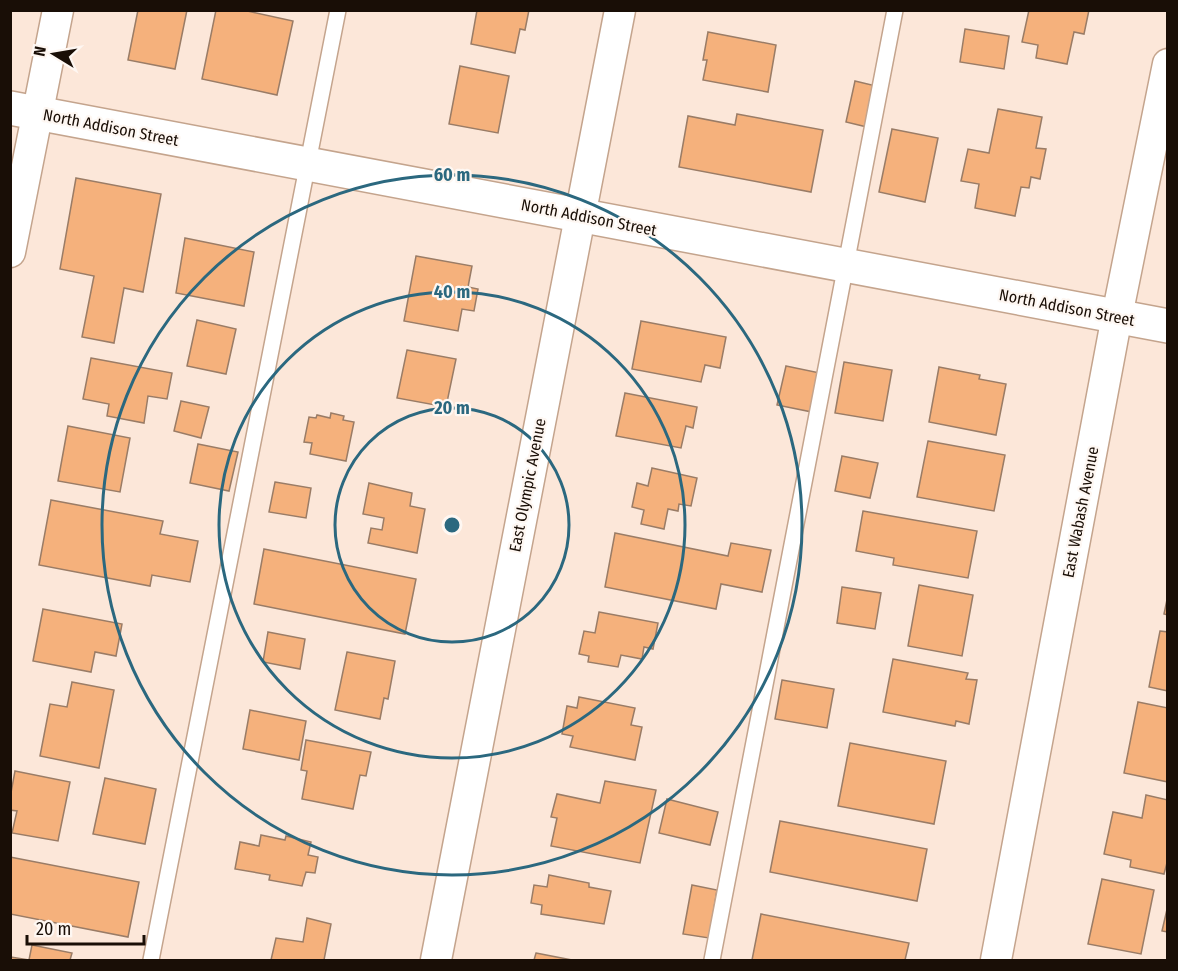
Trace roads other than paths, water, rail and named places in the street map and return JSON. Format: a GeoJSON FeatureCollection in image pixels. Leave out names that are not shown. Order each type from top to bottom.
{"type":"FeatureCollection","features":[{"type":"Feature","properties":{"kind":"street"},"geometry":{"type":"LineString","coordinates":[[10,252],[24,110],[58,10]]}},
{"type":"Feature","properties":{"kind":"street","name":"East Olympic Avenue"},"geometry":{"type":"LineString","coordinates":[[436,960],[620,10]]}},
{"type":"Feature","properties":{"kind":"street","name":"East Wabash Avenue"},"geometry":{"type":"LineString","coordinates":[[996,960],[1117,316],[1167,64]]}},
{"type":"Feature","properties":{"kind":"street","name":"North Addison Street"},"geometry":{"type":"LineString","coordinates":[[24,110],[1167,326]]}},
{"type":"Feature","properties":{"kind":"lane"},"geometry":{"type":"LineString","coordinates":[[151,960],[338,10]]}},
{"type":"Feature","properties":{"kind":"lane"},"geometry":{"type":"LineString","coordinates":[[712,960],[895,10]]}}]}
